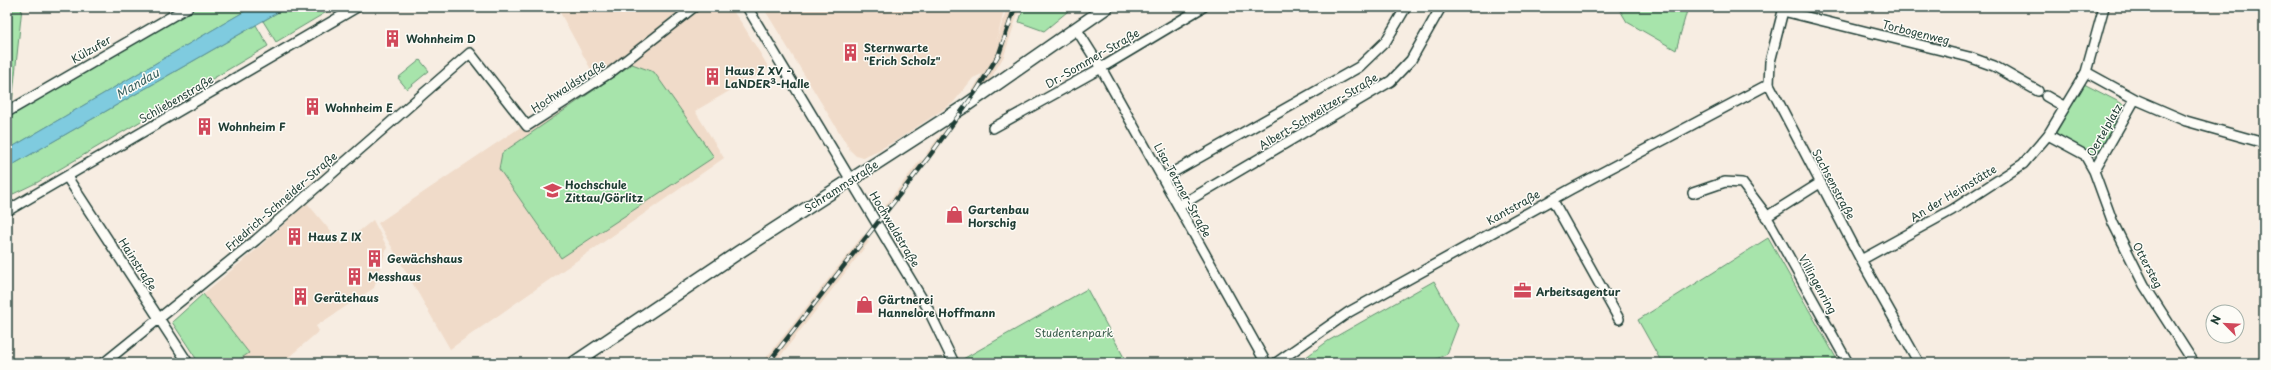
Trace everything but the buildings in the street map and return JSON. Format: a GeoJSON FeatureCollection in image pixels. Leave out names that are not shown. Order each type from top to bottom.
{"type":"FeatureCollection","features":[{"type":"Feature","properties":{"kind":"main road","name":"Schrammstraße"},"geometry":{"type":"LineString","coordinates":[[574,363],[726,260],[966,106],[1077,30],[1107,7]]}},
{"type":"Feature","properties":{"kind":"street","name":"Külzufer"},"geometry":{"type":"LineString","coordinates":[[7,112],[188,7]]}},
{"type":"Feature","properties":{"kind":"street","name":"Schliebenstraße"},"geometry":{"type":"LineString","coordinates":[[7,211],[67,178],[357,7]]}},
{"type":"Feature","properties":{"kind":"street","name":"Hochwaldstraße"},"geometry":{"type":"LineString","coordinates":[[470,53],[527,126],[611,72],[694,7]]}},
{"type":"Feature","properties":{"kind":"street","name":"Hochwaldstraße"},"geometry":{"type":"LineString","coordinates":[[747,7],[927,307],[954,363]]}},
{"type":"Feature","properties":{"kind":"street","name":"Dr.-Sommer-Straße"},"geometry":{"type":"LineString","coordinates":[[993,128],[1102,68],[1203,7]]}},
{"type":"Feature","properties":{"kind":"street","name":"Albert-Schweitzer-Straße"},"geometry":{"type":"LineString","coordinates":[[1163,178],[1359,67],[1386,41],[1406,7]]}},
{"type":"Feature","properties":{"kind":"street","name":"Albert-Schweitzer-Straße"},"geometry":{"type":"LineString","coordinates":[[1179,206],[1391,81],[1411,60],[1442,7]]}},
{"type":"Feature","properties":{"kind":"street"},"geometry":{"type":"LineString","coordinates":[[2048,134],[2086,72],[2104,7]]}},
{"type":"Feature","properties":{"kind":"street"},"geometry":{"type":"LineString","coordinates":[[1768,84],[1770,62],[1784,9]]}},
{"type":"Feature","properties":{"kind":"street","name":"Torbogenweg"},"geometry":{"type":"LineString","coordinates":[[1784,9],[1969,57],[1994,66],[2065,106]]}},
{"type":"Feature","properties":{"kind":"street","name":"Lisa-Tetzner-Straße"},"geometry":{"type":"LineString","coordinates":[[1077,30],[1102,68],[1266,363]]}},
{"type":"Feature","properties":{"kind":"street","name":"Friedrich-Schneider-Straße"},"geometry":{"type":"LineString","coordinates":[[104,363],[256,240],[470,53]]}},
{"type":"Feature","properties":{"kind":"street","name":"Oertelplatz"},"geometry":{"type":"LineString","coordinates":[[2086,72],[2135,99],[2094,171]]}},
{"type":"Feature","properties":{"kind":"street","name":"Sachsenstraße"},"geometry":{"type":"LineString","coordinates":[[1768,84],[1861,260],[1919,363]]}},
{"type":"Feature","properties":{"kind":"street","name":"Kantstraße"},"geometry":{"type":"LineString","coordinates":[[1276,363],[1349,312],[1552,199],[1768,84]]}},
{"type":"Feature","properties":{"kind":"street"},"geometry":{"type":"LineString","coordinates":[[2135,99],[2186,122],[2264,143]]}},
{"type":"Feature","properties":{"kind":"street","name":"Oertelplatz"},"geometry":{"type":"LineString","coordinates":[[2048,134],[2085,155],[2094,171]]}},
{"type":"Feature","properties":{"kind":"street","name":"An der Heimstätte"},"geometry":{"type":"LineString","coordinates":[[1861,260],[1952,210],[2023,164],[2048,134]]}},
{"type":"Feature","properties":{"kind":"street","name":"Ottersteg"},"geometry":{"type":"LineString","coordinates":[[2094,171],[2113,223],[2144,285],[2194,363]]}},
{"type":"Feature","properties":{"kind":"street","name":"Hainstraße"},"geometry":{"type":"LineString","coordinates":[[67,178],[188,363]]}},
{"type":"Feature","properties":{"kind":"street","name":"Villingenring"},"geometry":{"type":"LineString","coordinates":[[1693,193],[1725,182],[1742,183],[1766,217],[1848,363]]}},
{"type":"Feature","properties":{"kind":"street"},"geometry":{"type":"LineString","coordinates":[[1766,217],[1820,183]]}},
{"type":"Feature","properties":{"kind":"street"},"geometry":{"type":"LineString","coordinates":[[1552,199],[1618,319]]}},
{"type":"Feature","properties":{"kind":"shaded area","name":"Hochschule Zittau/Görlitz"},"geometry":{"type":"Polygon","coordinates":[[[557,7],[730,7],[743,25],[769,68],[695,111],[724,158],[450,349],[378,223],[595,77],[557,7]]]}},
{"type":"Feature","properties":{"kind":"shaded area"},"geometry":{"type":"Polygon","coordinates":[[[763,7],[1005,7],[996,43],[1007,7],[1020,7],[1004,56],[988,83],[971,93],[982,74],[973,78],[953,103],[897,140],[864,158],[856,156],[850,150],[763,7]]]}},
{"type":"Feature","properties":{"kind":"shaded area"},"geometry":{"type":"Polygon","coordinates":[[[952,127],[933,156],[926,154],[941,134],[952,127]]]}},
{"type":"Feature","properties":{"kind":"shaded area"},"geometry":{"type":"Polygon","coordinates":[[[920,160],[928,161],[888,212],[885,206],[920,160]]]}},
{"type":"Feature","properties":{"kind":"shaded area"},"geometry":{"type":"Polygon","coordinates":[[[307,203],[342,245],[373,220],[387,247],[374,288],[316,326],[319,331],[282,363],[234,363],[249,353],[203,294],[257,249],[307,203]]]}},
{"type":"Feature","properties":{"kind":"shaded area"},"geometry":{"type":"Polygon","coordinates":[[[863,235],[869,242],[775,363],[762,363],[863,235]]]}},
{"type":"Feature","properties":{"kind":"green space"},"geometry":{"type":"Polygon","coordinates":[[[7,7],[22,7],[12,104],[7,106],[7,7]]]}},
{"type":"Feature","properties":{"kind":"green space"},"geometry":{"type":"Polygon","coordinates":[[[198,7],[246,7],[247,10],[7,150],[7,118],[198,7]]]}},
{"type":"Feature","properties":{"kind":"green space"},"geometry":{"type":"Polygon","coordinates":[[[287,7],[335,7],[276,42],[263,21],[287,7]]]}},
{"type":"Feature","properties":{"kind":"green space"},"geometry":{"type":"Polygon","coordinates":[[[1024,7],[1073,7],[1044,31],[1019,22],[1024,7]]]}},
{"type":"Feature","properties":{"kind":"green space"},"geometry":{"type":"Polygon","coordinates":[[[1618,7],[1688,7],[1676,50],[1627,22],[1618,7]]]}},
{"type":"Feature","properties":{"kind":"green space"},"geometry":{"type":"Polygon","coordinates":[[[256,25],[268,46],[38,182],[7,197],[7,168],[256,25]]]}},
{"type":"Feature","properties":{"kind":"green space"},"geometry":{"type":"Polygon","coordinates":[[[420,60],[429,71],[407,89],[398,78],[420,60]]]}},
{"type":"Feature","properties":{"kind":"green space"},"geometry":{"type":"Polygon","coordinates":[[[632,64],[654,72],[714,157],[561,258],[499,169],[502,153],[632,64]]]}},
{"type":"Feature","properties":{"kind":"green space"},"geometry":{"type":"Polygon","coordinates":[[[2084,84],[2121,103],[2125,107],[2099,155],[2094,156],[2056,133],[2084,84]]]}},
{"type":"Feature","properties":{"kind":"green space"},"geometry":{"type":"Polygon","coordinates":[[[1768,238],[1839,363],[1662,363],[1638,320],[1768,238]]]}},
{"type":"Feature","properties":{"kind":"green space"},"geometry":{"type":"Polygon","coordinates":[[[1434,281],[1458,325],[1447,354],[1428,363],[1298,363],[1328,341],[1434,281]]]}},
{"type":"Feature","properties":{"kind":"green space","name":"Studentenpark"},"geometry":{"type":"Polygon","coordinates":[[[1087,289],[1127,363],[965,363],[963,359],[1087,289]]]}},
{"type":"Feature","properties":{"kind":"green space"},"geometry":{"type":"Polygon","coordinates":[[[203,294],[249,353],[234,363],[199,363],[172,322],[203,294]]]}},
{"type":"Feature","properties":{"kind":"water","name":"Mandau"},"geometry":{"type":"Polygon","coordinates":[[[252,7],[287,7],[7,168],[7,150],[252,7]]]}},
{"type":"Feature","properties":{"kind":"waterway"},"geometry":{"type":"LineString","coordinates":[[7,35],[10,7]]}},
{"type":"Feature","properties":{"kind":"railway"},"geometry":{"type":"LineString","coordinates":[[768,363],[928,158],[977,90],[999,54],[1015,7]]}},
{"type":"Feature","properties":{"kind":"place","name":"Wohnheim D"},"geometry":{"type":"Point","coordinates":[393,38]}},
{"type":"Feature","properties":{"kind":"place","name":"Sternwarte \"Erich Scholz\""},"geometry":{"type":"Point","coordinates":[851,53]}},
{"type":"Feature","properties":{"kind":"place","name":"Haus Z XV - LaNDER³-Halle"},"geometry":{"type":"Point","coordinates":[712,76]}},
{"type":"Feature","properties":{"kind":"place","name":"Wohnheim E"},"geometry":{"type":"Point","coordinates":[312,107]}},
{"type":"Feature","properties":{"kind":"place","name":"Wohnheim F"},"geometry":{"type":"Point","coordinates":[205,126]}},
{"type":"Feature","properties":{"kind":"place","name":"Hochschule Zittau/Görlitz"},"geometry":{"type":"Point","coordinates":[552,190]}},
{"type":"Feature","properties":{"kind":"place","name":"Gartenbau Horschig"},"geometry":{"type":"Point","coordinates":[955,215]}},
{"type":"Feature","properties":{"kind":"place","name":"Haus Z IX"},"geometry":{"type":"Point","coordinates":[295,236]}},
{"type":"Feature","properties":{"kind":"place","name":"Gewächshaus"},"geometry":{"type":"Point","coordinates":[374,258]}},
{"type":"Feature","properties":{"kind":"place","name":"Messhaus"},"geometry":{"type":"Point","coordinates":[355,276]}},
{"type":"Feature","properties":{"kind":"place","name":"Arbeitsagentur"},"geometry":{"type":"Point","coordinates":[1523,291]}},
{"type":"Feature","properties":{"kind":"place","name":"Gerätehaus"},"geometry":{"type":"Point","coordinates":[301,297]}},
{"type":"Feature","properties":{"kind":"place","name":"Gärtnerei Hannelore Hoffmann"},"geometry":{"type":"Point","coordinates":[865,305]}}]}
